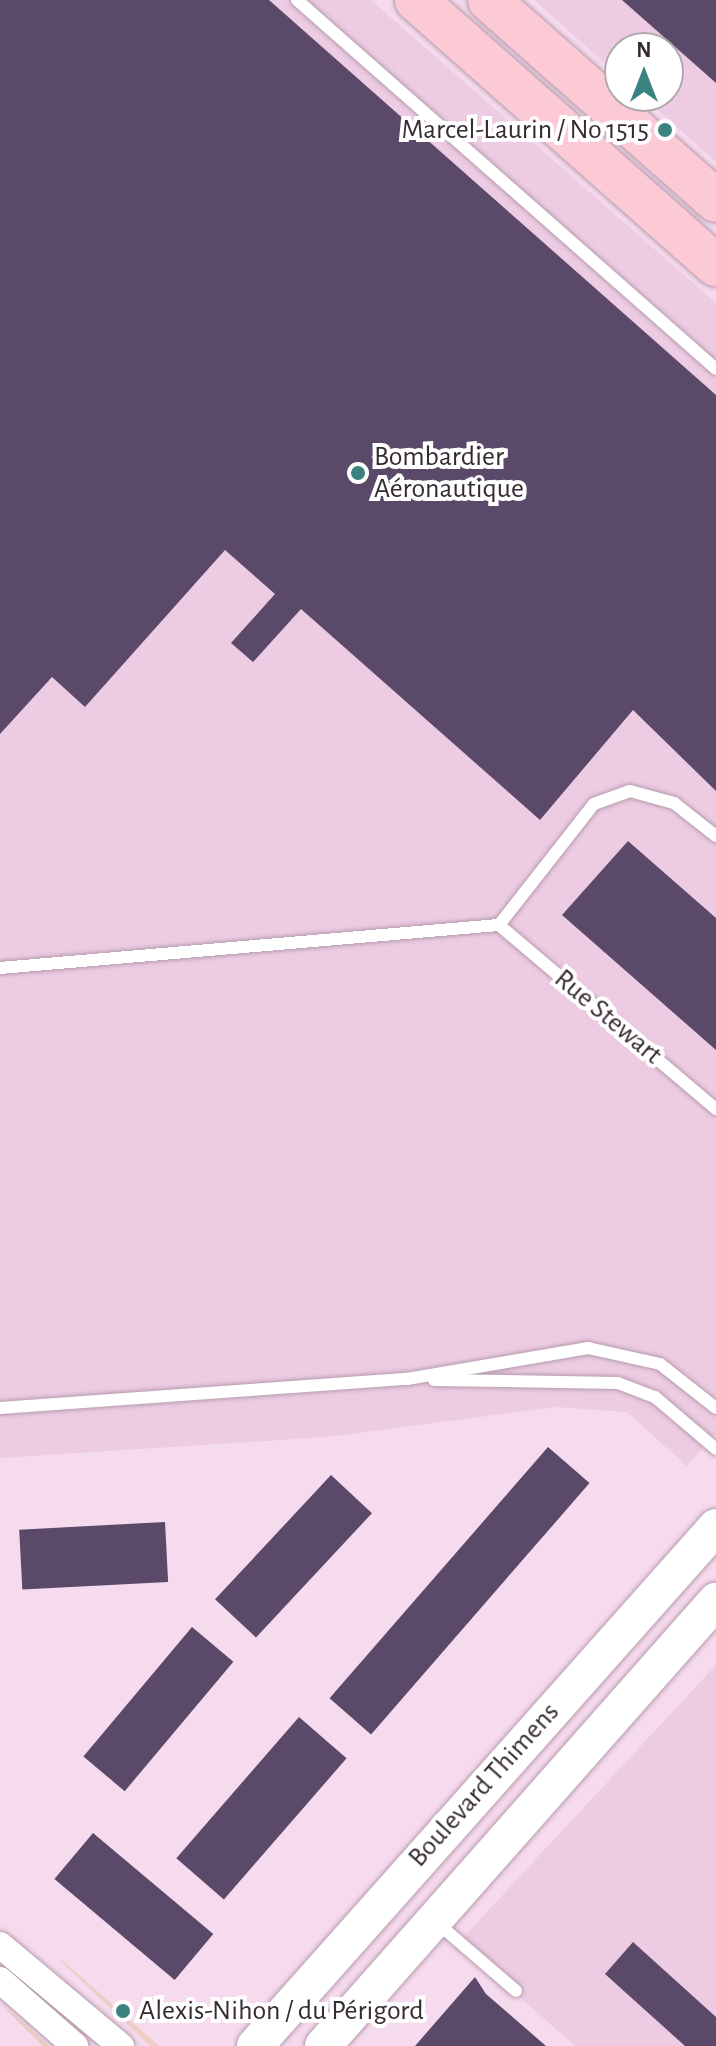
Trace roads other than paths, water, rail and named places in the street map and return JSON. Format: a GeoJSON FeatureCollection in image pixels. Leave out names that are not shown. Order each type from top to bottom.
{"type":"FeatureCollection","features":[{"type":"Feature","properties":{"kind":"main road"},"geometry":{"type":"LineString","coordinates":[[416,0],[716,265]]}},
{"type":"Feature","properties":{"kind":"main road"},"geometry":{"type":"LineString","coordinates":[[489,0],[716,201]]}},
{"type":"Feature","properties":{"kind":"street","name":"Boulevard Thimens"},"geometry":{"type":"LineString","coordinates":[[255,2046],[716,1527]]}},
{"type":"Feature","properties":{"kind":"street","name":"Boulevard Thimens"},"geometry":{"type":"LineString","coordinates":[[323,2046],[716,1601]]}},
{"type":"Feature","properties":{"kind":"street"},"geometry":{"type":"LineString","coordinates":[[5,1957],[121,2046]]}},
{"type":"Feature","properties":{"kind":"street"},"geometry":{"type":"LineString","coordinates":[[0,1980],[75,2046]]}},
{"type":"Feature","properties":{"kind":"lane"},"geometry":{"type":"LineString","coordinates":[[297,0],[716,369]]}},
{"type":"Feature","properties":{"kind":"lane"},"geometry":{"type":"LineString","coordinates":[[0,968],[499,925],[594,804],[614,794],[651,793],[716,836]]}},
{"type":"Feature","properties":{"kind":"lane","name":"Rue Stewart"},"geometry":{"type":"LineString","coordinates":[[499,925],[716,1109]]}},
{"type":"Feature","properties":{"kind":"lane"},"geometry":{"type":"LineString","coordinates":[[0,1408],[407,1379],[608,1349],[660,1364],[716,1408]]}},
{"type":"Feature","properties":{"kind":"lane"},"geometry":{"type":"LineString","coordinates":[[407,1379],[618,1383],[655,1397],[716,1449]]}},
{"type":"Feature","properties":{"kind":"lane"},"geometry":{"type":"LineString","coordinates":[[433,1919],[516,1991]]}},
{"type":"Feature","properties":{"kind":"place","name":"Marcel-Laurin / No 1515"},"geometry":{"type":"Point","coordinates":[665,130]}},
{"type":"Feature","properties":{"kind":"place","name":"Bombardier Aéronautique"},"geometry":{"type":"Point","coordinates":[358,473]}},
{"type":"Feature","properties":{"kind":"place","name":"Alexis-Nihon / du Périgord"},"geometry":{"type":"Point","coordinates":[123,2011]}}]}
